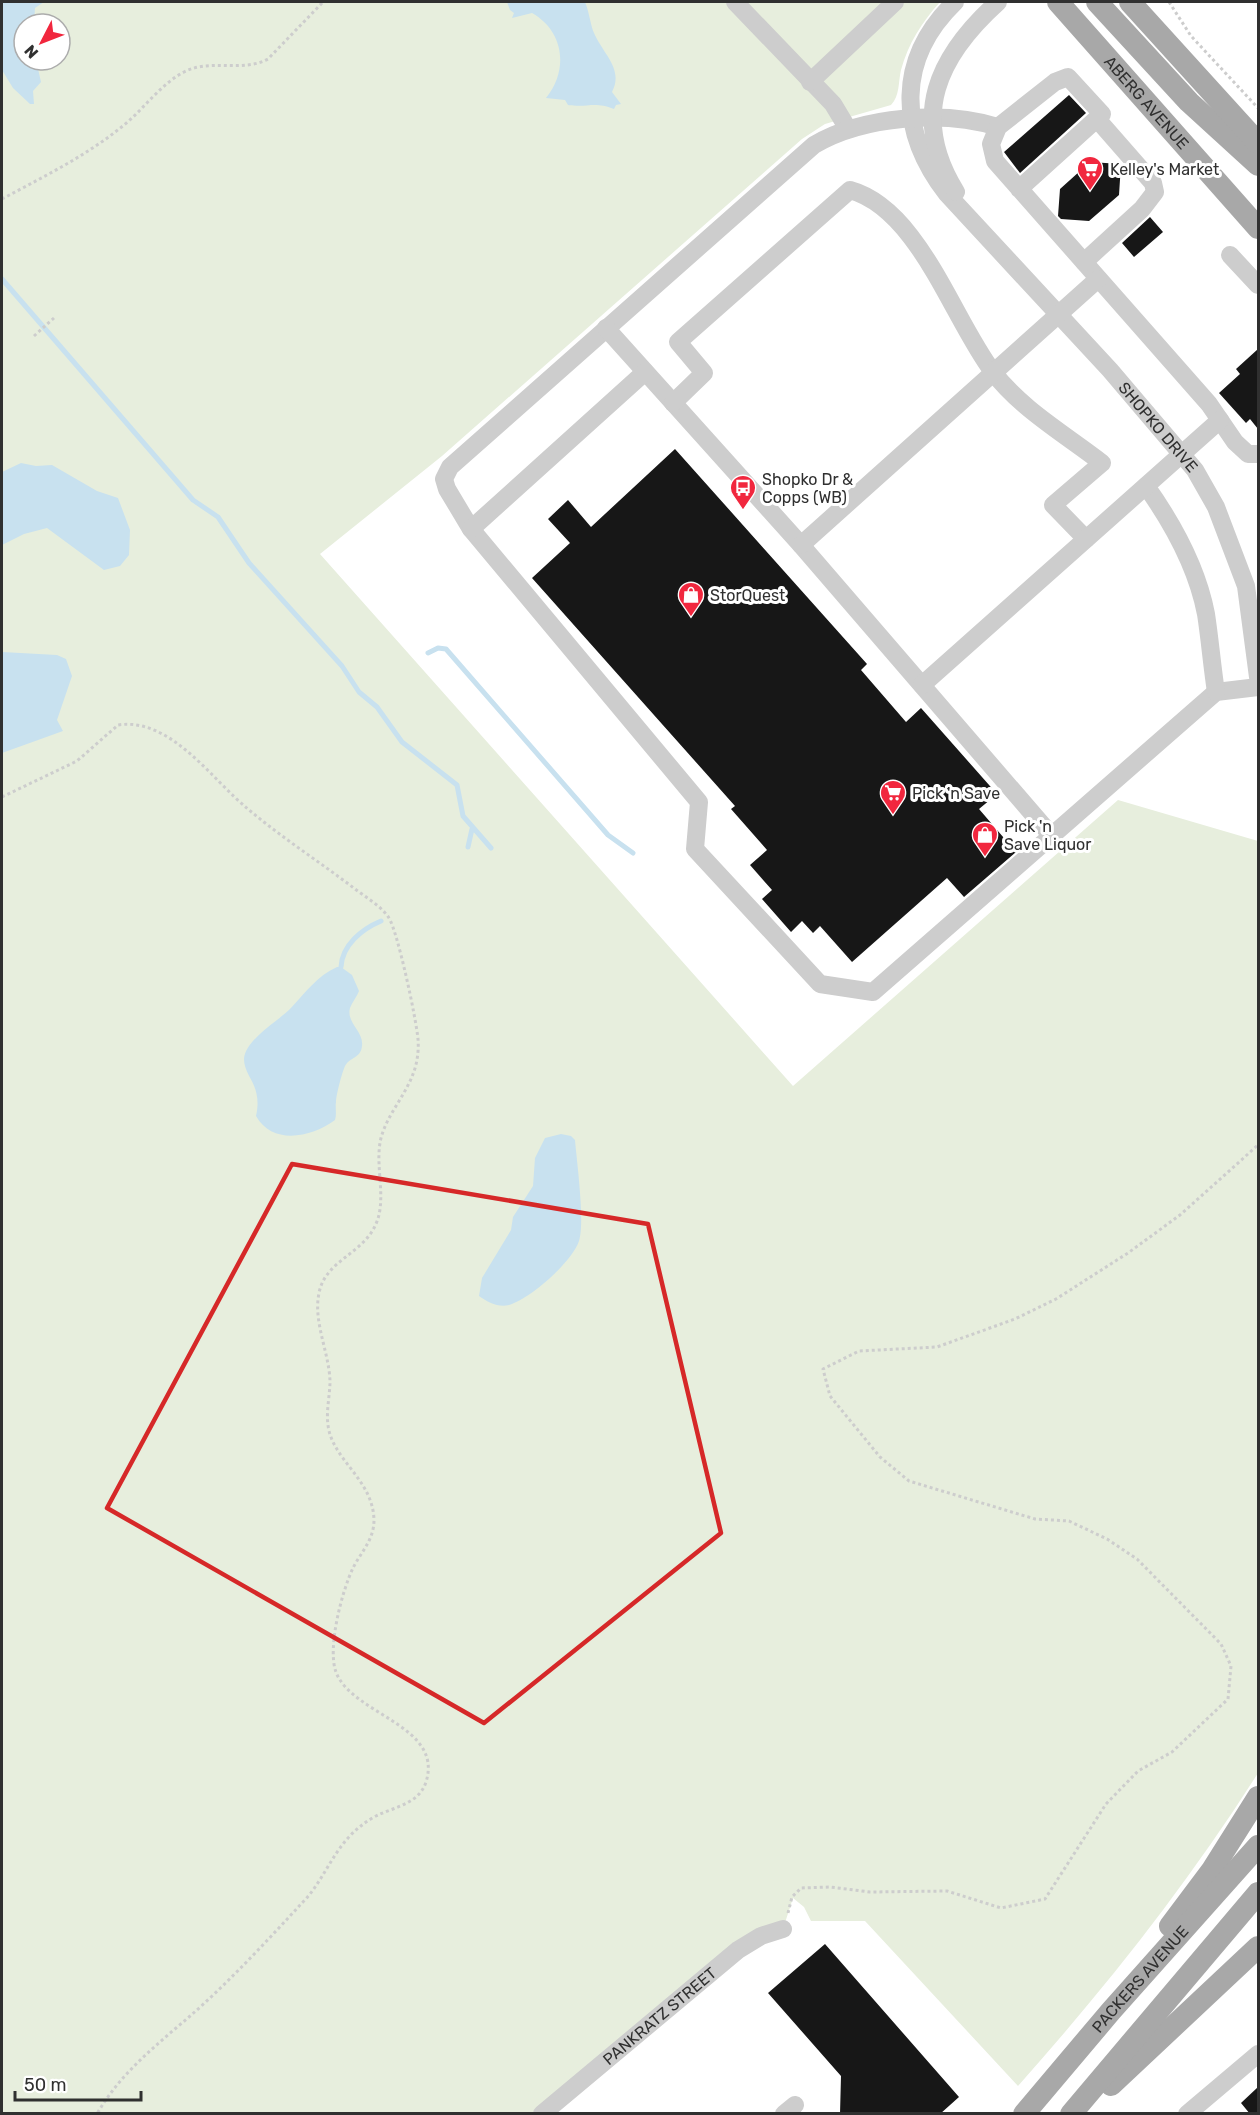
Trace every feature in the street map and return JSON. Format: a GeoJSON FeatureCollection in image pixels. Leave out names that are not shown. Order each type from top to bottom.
{"type":"FeatureCollection","features":[{"type":"Feature","properties":{"kind":"main road","name":"ABERG AVENUE"},"geometry":{"type":"LineString","coordinates":[[1058,2],[1258,228]]}},
{"type":"Feature","properties":{"kind":"main road"},"geometry":{"type":"LineString","coordinates":[[1097,2],[1189,102],[1258,165]]}},
{"type":"Feature","properties":{"kind":"main road"},"geometry":{"type":"LineString","coordinates":[[1130,2],[1258,143]]}},
{"type":"Feature","properties":{"kind":"main road"},"geometry":{"type":"LineString","coordinates":[[1111,2011],[1138,1969],[1212,1870],[1258,1797]]}},
{"type":"Feature","properties":{"kind":"main road","name":"PACKERS AVENUE"},"geometry":{"type":"LineString","coordinates":[[1024,2114],[1111,2011],[1258,1846]]}},
{"type":"Feature","properties":{"kind":"main road","name":"PACKERS AVENUE"},"geometry":{"type":"LineString","coordinates":[[1071,2114],[1258,1893]]}},
{"type":"Feature","properties":{"kind":"main road"},"geometry":{"type":"LineString","coordinates":[[1082,2114],[1258,1947]]}},
{"type":"Feature","properties":{"kind":"street"},"geometry":{"type":"LineString","coordinates":[[735,2],[833,104],[848,129]]}},
{"type":"Feature","properties":{"kind":"street"},"geometry":{"type":"LineString","coordinates":[[810,82],[895,2]]}},
{"type":"Feature","properties":{"kind":"street","name":"SHOPKO DRIVE"},"geometry":{"type":"LineString","coordinates":[[955,2],[929,33],[917,59],[910,86],[910,119],[921,153],[932,176],[1060,315],[1195,470],[1216,507],[1246,586],[1258,677]]}},
{"type":"Feature","properties":{"kind":"street","name":"SHOPKO DRIVE"},"geometry":{"type":"LineString","coordinates":[[974,221],[943,168],[933,136],[932,119],[940,80],[949,57],[973,24],[998,2]]}},
{"type":"Feature","properties":{"kind":"street"},"geometry":{"type":"LineString","coordinates":[[1019,189],[1102,114],[1068,76],[1055,82],[998,127],[992,144],[995,160],[1019,189],[1220,420],[1235,442],[1248,454],[1258,454]]}},
{"type":"Feature","properties":{"kind":"street"},"geometry":{"type":"LineString","coordinates":[[998,127],[975,120],[910,119],[836,132],[814,145],[450,467],[444,479],[447,489],[471,529],[699,802],[695,849],[820,984],[873,992],[1216,692],[1258,687]]}},
{"type":"Feature","properties":{"kind":"street"},"geometry":{"type":"LineString","coordinates":[[1084,262],[1147,205],[1155,192],[1153,183],[1097,119]]}},
{"type":"Feature","properties":{"kind":"street"},"geometry":{"type":"LineString","coordinates":[[673,403],[704,373],[678,342],[850,190],[868,195],[920,248],[945,287],[966,332],[994,374],[1025,404],[1102,463],[1053,505],[1086,539]]}},
{"type":"Feature","properties":{"kind":"street"},"geometry":{"type":"LineString","coordinates":[[1230,255],[1258,285]]}},
{"type":"Feature","properties":{"kind":"street"},"geometry":{"type":"LineString","coordinates":[[801,545],[1098,279]]}},
{"type":"Feature","properties":{"kind":"street"},"geometry":{"type":"LineString","coordinates":[[606,328],[801,545],[1051,835]]}},
{"type":"Feature","properties":{"kind":"street"},"geometry":{"type":"LineString","coordinates":[[471,529],[645,372]]}},
{"type":"Feature","properties":{"kind":"street"},"geometry":{"type":"LineString","coordinates":[[922,685],[1220,420]]}},
{"type":"Feature","properties":{"kind":"street"},"geometry":{"type":"LineString","coordinates":[[1146,486],[1172,523],[1193,572],[1206,612],[1216,692]]}},
{"type":"Feature","properties":{"kind":"street","name":"PANKRATZ STREET"},"geometry":{"type":"LineString","coordinates":[[542,2114],[738,1950],[760,1936],[783,1929]]}},
{"type":"Feature","properties":{"kind":"street"},"geometry":{"type":"LineString","coordinates":[[1187,2114],[1258,2054]]}},
{"type":"Feature","properties":{"kind":"path"},"geometry":{"type":"LineString","coordinates":[[2,200],[108,138],[169,82],[187,70],[209,65],[249,65],[268,59],[323,2]]}},
{"type":"Feature","properties":{"kind":"path"},"geometry":{"type":"LineString","coordinates":[[1169,2],[1191,36],[1258,108]]}},
{"type":"Feature","properties":{"kind":"path"},"geometry":{"type":"LineString","coordinates":[[34,336],[54,318]]}},
{"type":"Feature","properties":{"kind":"path"},"geometry":{"type":"LineString","coordinates":[[2,797],[77,761],[118,726],[141,726],[174,741],[189,752],[253,814],[314,857],[386,914],[395,934],[418,1039],[413,1074],[381,1138],[377,1222],[365,1241],[327,1274],[318,1294],[318,1308],[330,1380],[327,1423],[330,1435],[361,1479],[372,1505],[374,1518],[368,1544],[354,1566],[347,1583],[333,1643],[333,1660],[341,1682],[353,1695],[406,1730],[416,1740],[427,1763],[427,1777],[418,1796],[376,1816],[347,1839],[315,1890],[190,2016],[135,2065],[97,2114]]}},
{"type":"Feature","properties":{"kind":"path"},"geometry":{"type":"LineString","coordinates":[[783,1929],[792,1897],[801,1888],[830,1887],[870,1892],[947,1891],[1001,1908],[1045,1899],[1106,1804],[1138,1771],[1172,1752],[1228,1699],[1231,1666],[1221,1644],[1137,1559],[1107,1539],[1070,1521],[1035,1519],[909,1481],[880,1457],[830,1396],[823,1370],[859,1352],[937,1347],[1015,1319],[1056,1299],[1128,1253],[1180,1215],[1258,1145]]}},
{"type":"Feature","properties":{"kind":"highlighted area"},"geometry":{"type":"Polygon","coordinates":[[[292,1164],[648,1224],[721,1533],[484,1723],[107,1508],[292,1164]]]}},
{"type":"Feature","properties":{"kind":"green space"},"geometry":{"type":"Polygon","coordinates":[[[2,2],[940,2],[927,17],[912,42],[901,70],[897,93],[891,105],[825,124],[802,139],[442,456],[320,554],[793,1086],[1118,800],[1258,841],[1258,1773],[1174,1895],[1083,2011],[1018,2086],[865,1921],[811,1921],[804,1907],[793,1898],[783,1929],[761,1936],[542,2113],[2,2114],[2,2]]]}},
{"type":"Feature","properties":{"kind":"water"},"geometry":{"type":"Polygon","coordinates":[[[2,2],[44,2],[35,8],[35,12],[12,12],[12,72],[39,72],[41,82],[33,91],[34,104],[30,104],[13,88],[2,70],[2,2]]]}},
{"type":"Feature","properties":{"kind":"water"},"geometry":{"type":"Polygon","coordinates":[[[507,2],[585,2],[594,33],[614,69],[616,76],[612,92],[621,104],[616,105],[614,109],[601,105],[575,106],[568,105],[565,100],[546,98],[558,75],[560,52],[557,40],[543,21],[532,13],[512,18],[514,13],[507,2]]]}},
{"type":"Feature","properties":{"kind":"water"},"geometry":{"type":"Polygon","coordinates":[[[21,463],[36,466],[52,465],[97,491],[118,498],[130,530],[129,555],[120,566],[104,570],[47,528],[24,534],[2,545],[2,472],[21,463]]]}},
{"type":"Feature","properties":{"kind":"water"},"geometry":{"type":"Polygon","coordinates":[[[2,652],[57,655],[66,659],[72,676],[57,720],[63,731],[2,753],[2,652]]]}},
{"type":"Feature","properties":{"kind":"water"},"geometry":{"type":"Polygon","coordinates":[[[337,967],[341,967],[352,975],[359,991],[349,1013],[362,1041],[362,1046],[360,1053],[345,1066],[337,1094],[335,1120],[304,1134],[293,1136],[272,1132],[256,1116],[257,1097],[245,1065],[246,1052],[256,1038],[290,1009],[317,980],[337,967]]]}},
{"type":"Feature","properties":{"kind":"water"},"geometry":{"type":"Polygon","coordinates":[[[561,1134],[571,1136],[575,1140],[581,1207],[579,1241],[568,1259],[539,1288],[509,1305],[493,1304],[479,1296],[482,1278],[511,1230],[513,1217],[533,1186],[535,1158],[545,1138],[561,1134]]]}},
{"type":"Feature","properties":{"kind":"building"},"geometry":{"type":"Polygon","coordinates":[[[1069,95],[1086,113],[1020,173],[1004,152],[1069,95]]]}},
{"type":"Feature","properties":{"kind":"building","name":"Kelley's Market"},"geometry":{"type":"Polygon","coordinates":[[[1090,162],[1121,164],[1119,195],[1089,221],[1061,219],[1058,216],[1060,189],[1090,162]]]}},
{"type":"Feature","properties":{"kind":"building"},"geometry":{"type":"Polygon","coordinates":[[[1150,217],[1163,232],[1134,257],[1122,243],[1150,217]]]}},
{"type":"Feature","properties":{"kind":"building"},"geometry":{"type":"Polygon","coordinates":[[[1258,349],[1258,429],[1250,419],[1246,423],[1219,393],[1240,374],[1236,369],[1258,349]]]}},
{"type":"Feature","properties":{"kind":"building"},"geometry":{"type":"Polygon","coordinates":[[[675,449],[867,664],[861,670],[906,722],[921,708],[997,794],[979,809],[1016,852],[964,897],[947,878],[852,962],[820,926],[813,933],[802,921],[791,932],[762,899],[772,890],[750,865],[767,850],[731,809],[735,806],[532,578],[570,543],[548,519],[568,500],[591,527],[675,449]]]}},
{"type":"Feature","properties":{"kind":"building"},"geometry":{"type":"Polygon","coordinates":[[[825,1944],[959,2097],[940,2114],[840,2114],[841,2076],[768,1993],[825,1944]]]}},
{"type":"Feature","properties":{"kind":"building"},"geometry":{"type":"Polygon","coordinates":[[[1258,2087],[1258,2114],[1250,2114],[1241,2103],[1258,2087]]]}},
{"type":"Feature","properties":{"kind":"waterway"},"geometry":{"type":"LineString","coordinates":[[2,279],[193,500],[218,517],[249,563],[342,666],[359,692],[377,707],[402,742],[457,785],[463,816],[491,848]]}},
{"type":"Feature","properties":{"kind":"waterway"},"geometry":{"type":"LineString","coordinates":[[428,653],[438,648],[446,649],[608,835],[633,853]]}},
{"type":"Feature","properties":{"kind":"waterway"},"geometry":{"type":"LineString","coordinates":[[468,847],[472,829]]}},
{"type":"Feature","properties":{"kind":"waterway"},"geometry":{"type":"LineString","coordinates":[[341,967],[345,952],[354,939],[367,928],[381,921]]}},
{"type":"Feature","properties":{"kind":"place","name":"Kelley's Market"},"geometry":{"type":"Point","coordinates":[1090,192]}},
{"type":"Feature","properties":{"kind":"place","name":"Shopko Dr & Copps (WB)"},"geometry":{"type":"Point","coordinates":[743,511]}},
{"type":"Feature","properties":{"kind":"place","name":"StorQuest"},"geometry":{"type":"Point","coordinates":[691,618]}},
{"type":"Feature","properties":{"kind":"place","name":"Pick 'n Save"},"geometry":{"type":"Point","coordinates":[893,816]}},
{"type":"Feature","properties":{"kind":"place","name":"Pick 'n Save Liquor"},"geometry":{"type":"Point","coordinates":[985,858]}}]}
